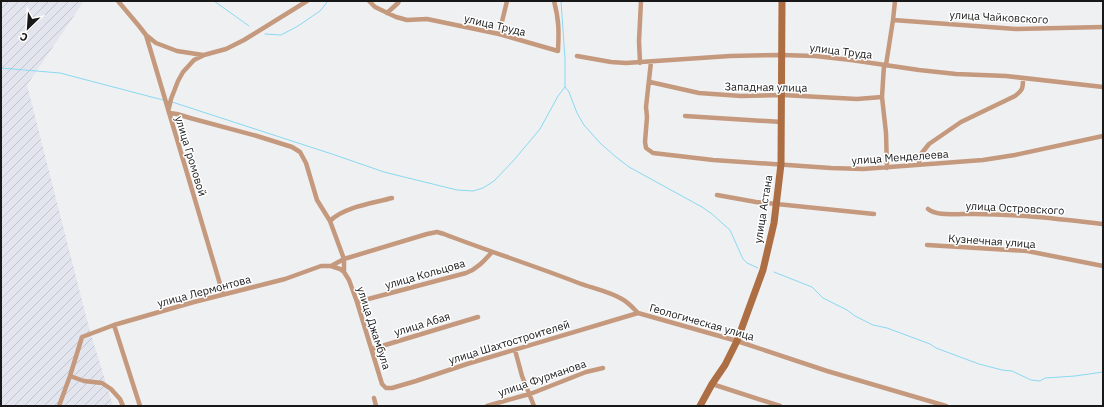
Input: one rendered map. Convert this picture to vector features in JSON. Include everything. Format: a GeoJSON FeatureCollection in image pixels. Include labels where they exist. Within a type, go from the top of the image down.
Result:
{"type":"FeatureCollection","features":[{"type":"Feature","properties":{"kind":"street"},"geometry":{"type":"LineString","coordinates":[[118,1],[146,35],[156,43],[177,51],[204,55]]}},
{"type":"Feature","properties":{"kind":"street","name":"улица Громовой"},"geometry":{"type":"LineString","coordinates":[[223,294],[169,112],[174,90],[183,72],[194,60],[204,55],[226,49],[244,40],[307,1]]}},
{"type":"Feature","properties":{"kind":"street","name":"улица Труда"},"geometry":{"type":"LineString","coordinates":[[369,1],[375,7],[396,17],[407,20],[426,19],[499,34],[558,51],[559,30],[554,1]]}},
{"type":"Feature","properties":{"kind":"street"},"geometry":{"type":"LineString","coordinates":[[387,13],[399,1]]}},
{"type":"Feature","properties":{"kind":"street"},"geometry":{"type":"LineString","coordinates":[[499,34],[507,1]]}},
{"type":"Feature","properties":{"kind":"street"},"geometry":{"type":"LineString","coordinates":[[640,63],[641,1]]}},
{"type":"Feature","properties":{"kind":"street","name":"улица Астана"},"geometry":{"type":"LineString","coordinates":[[700,406],[712,384],[723,369],[737,341],[763,270],[774,223],[781,164],[782,1]]}},
{"type":"Feature","properties":{"kind":"street"},"geometry":{"type":"LineString","coordinates":[[887,168],[886,133],[882,97],[885,65],[895,1]]}},
{"type":"Feature","properties":{"kind":"street","name":"улица Чайковского"},"geometry":{"type":"LineString","coordinates":[[893,20],[1016,29],[1103,27]]}},
{"type":"Feature","properties":{"kind":"street"},"geometry":{"type":"LineString","coordinates":[[146,35],[169,112],[292,147],[300,152],[306,163],[317,200],[330,221],[339,214],[352,209],[392,198]]}},
{"type":"Feature","properties":{"kind":"street","name":"улица Труда"},"geometry":{"type":"LineString","coordinates":[[577,56],[610,62],[626,63],[730,56],[815,56],[956,74],[994,75],[1103,87]]}},
{"type":"Feature","properties":{"kind":"street"},"geometry":{"type":"LineString","coordinates":[[650,82],[651,62]]}},
{"type":"Feature","properties":{"kind":"street"},"geometry":{"type":"LineString","coordinates":[[919,164],[921,154],[929,144],[961,122],[1015,96],[1021,91],[1023,87],[1022,78]]}},
{"type":"Feature","properties":{"kind":"street","name":"Западная улица"},"geometry":{"type":"LineString","coordinates":[[650,82],[699,93],[741,96],[782,95],[857,99],[882,97]]}},
{"type":"Feature","properties":{"kind":"street","name":"улица Менделеева"},"geometry":{"type":"LineString","coordinates":[[650,82],[646,107],[647,116],[645,142],[646,148],[653,153],[659,154],[713,160],[864,170],[919,164],[983,160],[1103,136]]}},
{"type":"Feature","properties":{"kind":"street"},"geometry":{"type":"LineString","coordinates":[[685,116],[782,122]]}},
{"type":"Feature","properties":{"kind":"street"},"geometry":{"type":"LineString","coordinates":[[717,195],[756,202],[874,214]]}},
{"type":"Feature","properties":{"kind":"street","name":"улица Островского"},"geometry":{"type":"LineString","coordinates":[[928,209],[932,212],[944,214],[1023,216],[1103,224]]}},
{"type":"Feature","properties":{"kind":"street","name":"улица Джамбула"},"geometry":{"type":"LineString","coordinates":[[330,221],[344,259],[344,272]]}},
{"type":"Feature","properties":{"kind":"street","name":"улица Лермонтова"},"geometry":{"type":"LineString","coordinates":[[331,266],[344,259],[437,232]]}},
{"type":"Feature","properties":{"kind":"street","name":"Геологическая улица"},"geometry":{"type":"LineString","coordinates":[[437,232],[615,295],[629,303],[638,313],[737,341],[827,371],[946,406]]}},
{"type":"Feature","properties":{"kind":"street","name":"Кузнечная улица"},"geometry":{"type":"LineString","coordinates":[[926,245],[1028,250],[1103,266]]}},
{"type":"Feature","properties":{"kind":"street","name":"улица Кольцова"},"geometry":{"type":"LineString","coordinates":[[357,302],[466,273],[479,266],[492,252]]}},
{"type":"Feature","properties":{"kind":"street","name":"улица Лермонтова"},"geometry":{"type":"LineString","coordinates":[[70,376],[82,338],[114,325],[223,294],[285,279],[321,266],[331,266],[340,269]]}},
{"type":"Feature","properties":{"kind":"street","name":"улица Джамбула"},"geometry":{"type":"LineString","coordinates":[[340,269],[349,280],[382,384],[386,388]]}},
{"type":"Feature","properties":{"kind":"street","name":"улица Шахтостроителей"},"geometry":{"type":"LineString","coordinates":[[386,388],[392,388],[410,383],[467,364],[638,313]]}},
{"type":"Feature","properties":{"kind":"street","name":"улица Абая"},"geometry":{"type":"LineString","coordinates":[[372,349],[478,317]]}},
{"type":"Feature","properties":{"kind":"street"},"geometry":{"type":"LineString","coordinates":[[114,325],[140,406]]}},
{"type":"Feature","properties":{"kind":"street"},"geometry":{"type":"LineString","coordinates":[[514,350],[522,376],[534,406]]}},
{"type":"Feature","properties":{"kind":"street","name":"улица Фурманова"},"geometry":{"type":"LineString","coordinates":[[487,406],[530,394],[586,372],[603,368]]}},
{"type":"Feature","properties":{"kind":"street"},"geometry":{"type":"LineString","coordinates":[[59,406],[70,376],[84,381],[102,384],[112,390],[120,399],[123,406]]}},
{"type":"Feature","properties":{"kind":"street"},"geometry":{"type":"LineString","coordinates":[[712,384],[780,406]]}},
{"type":"Feature","properties":{"kind":"street"},"geometry":{"type":"LineString","coordinates":[[374,398],[376,406]]}},
{"type":"Feature","properties":{"kind":"shaded area"},"geometry":{"type":"Polygon","coordinates":[[[1,1],[84,1],[27,85],[89,328],[113,406],[1,406],[1,1]]]}},
{"type":"Feature","properties":{"kind":"waterway"},"geometry":{"type":"LineString","coordinates":[[214,1],[249,26]]}},
{"type":"Feature","properties":{"kind":"waterway"},"geometry":{"type":"LineString","coordinates":[[265,34],[281,35],[298,26],[320,11],[328,1]]}},
{"type":"Feature","properties":{"kind":"waterway"},"geometry":{"type":"LineString","coordinates":[[172,102],[384,172],[457,190],[473,191],[483,188],[494,181],[514,160],[540,129],[558,96],[565,87],[565,59],[561,1]]}},
{"type":"Feature","properties":{"kind":"waterway"},"geometry":{"type":"LineString","coordinates":[[1,68],[60,73],[163,100]]}},
{"type":"Feature","properties":{"kind":"waterway"},"geometry":{"type":"LineString","coordinates":[[565,87],[569,92],[577,113],[584,125],[600,143],[629,167],[712,214],[730,230],[743,259],[747,263],[758,268]]}},
{"type":"Feature","properties":{"kind":"waterway"},"geometry":{"type":"LineString","coordinates":[[774,272],[812,287],[823,298],[873,325],[887,328],[979,364],[1012,371],[1031,380],[1040,381],[1045,378],[1103,372]]}}]}
